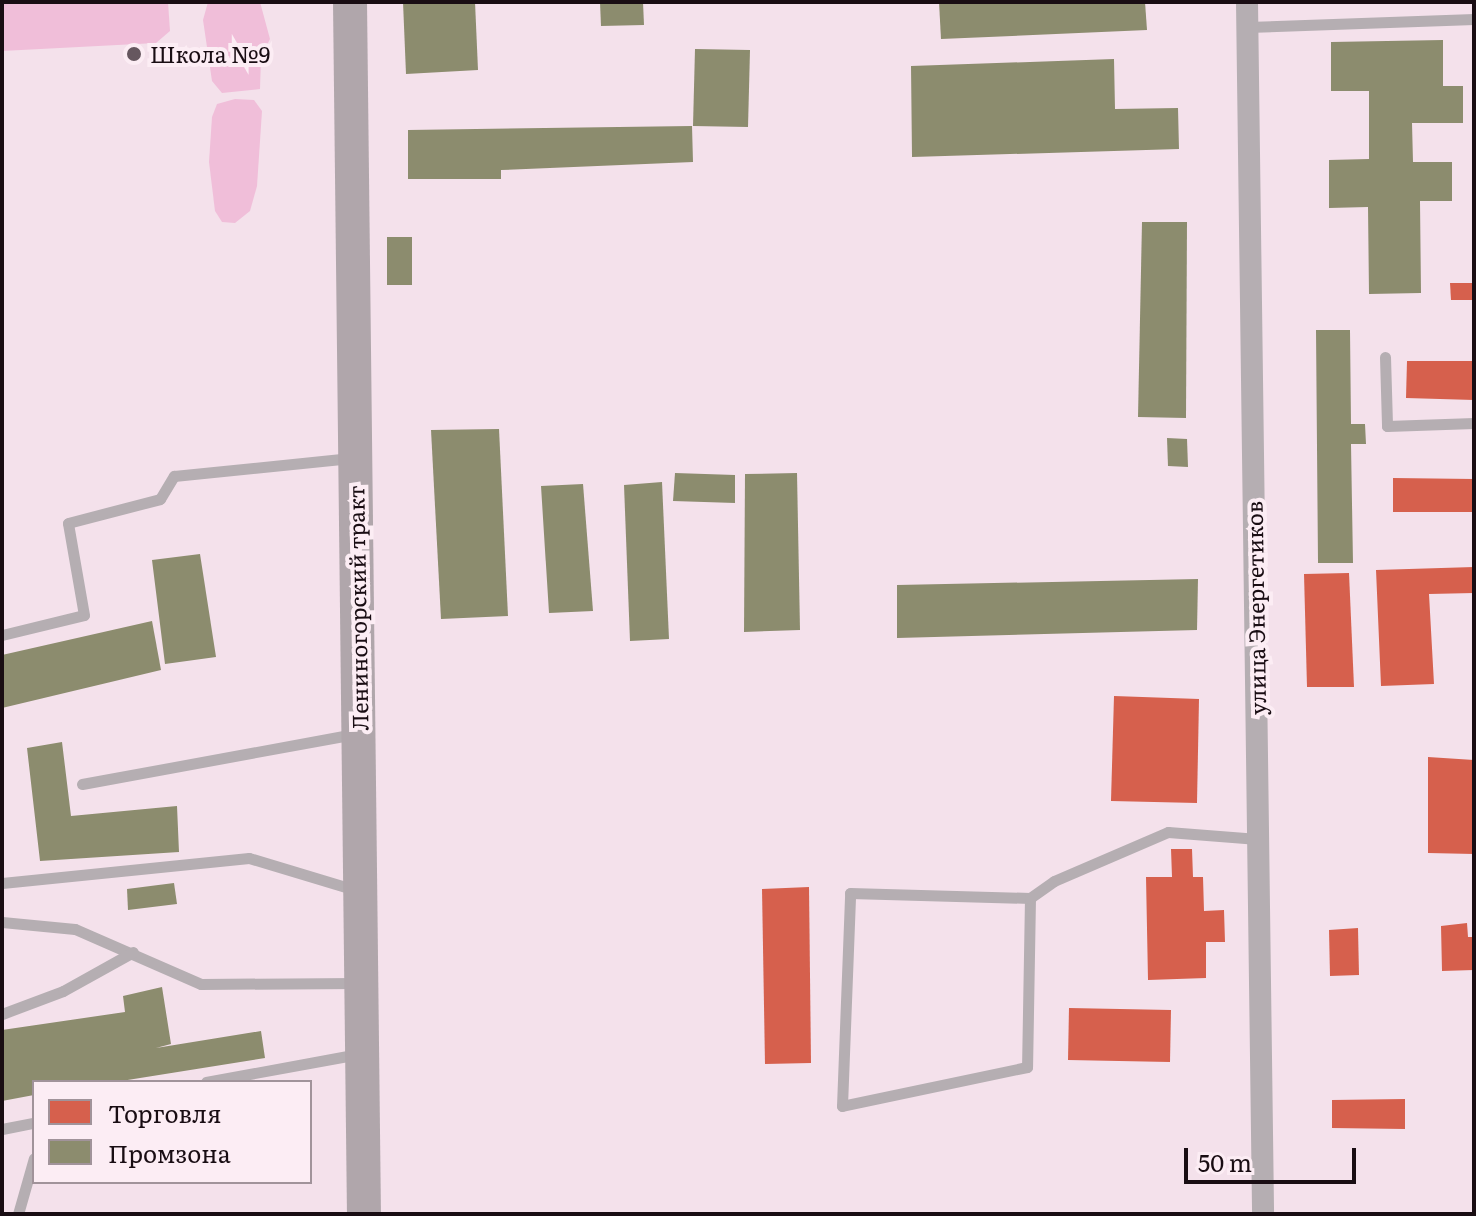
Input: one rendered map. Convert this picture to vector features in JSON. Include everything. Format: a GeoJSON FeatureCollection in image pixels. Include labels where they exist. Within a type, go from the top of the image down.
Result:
{"type":"FeatureCollection","features":[{"type":"Feature","properties":{"kind":"main road","name":"Лениногорский тракт"},"geometry":{"type":"LineString","coordinates":[[350,2],[364,1214]]}},
{"type":"Feature","properties":{"kind":"street","name":"улица Энергетиков"},"geometry":{"type":"LineString","coordinates":[[1247,2],[1263,1214]]}},
{"type":"Feature","properties":{"kind":"lane"},"geometry":{"type":"LineString","coordinates":[[1247,27],[1474,19]]}},
{"type":"Feature","properties":{"kind":"lane"},"geometry":{"type":"LineString","coordinates":[[1385,357],[1387,426],[1474,423]]}},
{"type":"Feature","properties":{"kind":"lane"},"geometry":{"type":"LineString","coordinates":[[2,635],[84,615],[68,523],[160,499],[174,476],[355,458]]}},
{"type":"Feature","properties":{"kind":"lane"},"geometry":{"type":"LineString","coordinates":[[82,784],[358,734]]}},
{"type":"Feature","properties":{"kind":"lane"},"geometry":{"type":"LineString","coordinates":[[1030,898],[1027,1067],[842,1106],[850,893],[1030,898],[1054,881],[1168,832],[1258,839]]}},
{"type":"Feature","properties":{"kind":"lane"},"geometry":{"type":"LineString","coordinates":[[2,883],[249,858],[360,891]]}},
{"type":"Feature","properties":{"kind":"lane"},"geometry":{"type":"LineString","coordinates":[[2,922],[75,929],[201,984],[361,983]]}},
{"type":"Feature","properties":{"kind":"lane"},"geometry":{"type":"LineString","coordinates":[[2,1014],[63,991],[133,952]]}},
{"type":"Feature","properties":{"kind":"lane"},"geometry":{"type":"LineString","coordinates":[[217,1080],[362,1053]]}},
{"type":"Feature","properties":{"kind":"lane"},"geometry":{"type":"LineString","coordinates":[[2,1129],[32,1123]]}},
{"type":"Feature","properties":{"kind":"lane"},"geometry":{"type":"LineString","coordinates":[[18,1214],[32,1165]]}},
{"type":"Feature","properties":{"kind":"shaded area"},"geometry":{"type":"Polygon","coordinates":[[[2,2],[168,2],[170,31],[156,43],[2,51],[2,2]]]}},
{"type":"Feature","properties":{"kind":"shaded area"},"geometry":{"type":"Polygon","coordinates":[[[208,2],[260,2],[270,39],[261,57],[260,89],[222,93],[212,81],[203,20],[208,2]]]}},
{"type":"Feature","properties":{"kind":"shaded area"},"geometry":{"type":"Polygon","coordinates":[[[235,99],[254,100],[262,111],[257,186],[250,211],[235,223],[222,222],[215,211],[209,162],[212,117],[217,104],[235,99]]]}},
{"type":"Feature","properties":{"kind":"building: Торговля"},"geometry":{"type":"Polygon","coordinates":[[[1450,283],[1474,283],[1474,300],[1451,300],[1450,283]]]}},
{"type":"Feature","properties":{"kind":"building: Торговля"},"geometry":{"type":"Polygon","coordinates":[[[1407,361],[1474,361],[1474,400],[1406,398],[1407,361]]]}},
{"type":"Feature","properties":{"kind":"building: Торговля"},"geometry":{"type":"Polygon","coordinates":[[[1393,478],[1474,479],[1474,512],[1393,512],[1393,478]]]}},
{"type":"Feature","properties":{"kind":"building: Торговля"},"geometry":{"type":"Polygon","coordinates":[[[1474,567],[1474,593],[1429,594],[1434,684],[1381,686],[1376,570],[1474,567]]]}},
{"type":"Feature","properties":{"kind":"building: Торговля"},"geometry":{"type":"Polygon","coordinates":[[[1349,573],[1354,687],[1307,687],[1304,574],[1349,573]]]}},
{"type":"Feature","properties":{"kind":"building: Торговля"},"geometry":{"type":"Polygon","coordinates":[[[1114,696],[1199,699],[1197,803],[1111,801],[1114,696]]]}},
{"type":"Feature","properties":{"kind":"building: Торговля"},"geometry":{"type":"Polygon","coordinates":[[[1428,757],[1474,760],[1474,854],[1428,853],[1428,757]]]}},
{"type":"Feature","properties":{"kind":"building: Торговля"},"geometry":{"type":"Polygon","coordinates":[[[1171,849],[1192,849],[1193,877],[1203,877],[1204,911],[1224,910],[1225,942],[1206,942],[1206,978],[1148,980],[1146,877],[1172,877],[1171,849]]]}},
{"type":"Feature","properties":{"kind":"building: Торговля"},"geometry":{"type":"Polygon","coordinates":[[[809,887],[811,1063],[765,1064],[762,889],[809,887]]]}},
{"type":"Feature","properties":{"kind":"building: Торговля"},"geometry":{"type":"Polygon","coordinates":[[[1467,923],[1468,937],[1474,937],[1474,970],[1442,971],[1441,926],[1467,923]]]}},
{"type":"Feature","properties":{"kind":"building: Торговля"},"geometry":{"type":"Polygon","coordinates":[[[1358,928],[1359,975],[1330,976],[1329,930],[1358,928]]]}},
{"type":"Feature","properties":{"kind":"building: Торговля"},"geometry":{"type":"Polygon","coordinates":[[[1069,1008],[1171,1010],[1170,1062],[1068,1060],[1069,1008]]]}},
{"type":"Feature","properties":{"kind":"building: Торговля"},"geometry":{"type":"Polygon","coordinates":[[[1405,1099],[1405,1129],[1332,1128],[1332,1100],[1405,1099]]]}},
{"type":"Feature","properties":{"kind":"building: Промзона"},"geometry":{"type":"Polygon","coordinates":[[[403,2],[475,2],[478,70],[406,74],[403,2]]]}},
{"type":"Feature","properties":{"kind":"building: Промзона"},"geometry":{"type":"Polygon","coordinates":[[[600,2],[643,2],[644,25],[601,26],[600,2]]]}},
{"type":"Feature","properties":{"kind":"building: Промзона"},"geometry":{"type":"Polygon","coordinates":[[[939,2],[1145,2],[1147,30],[941,39],[939,2]]]}},
{"type":"Feature","properties":{"kind":"building: Промзона"},"geometry":{"type":"Polygon","coordinates":[[[1443,40],[1443,86],[1463,86],[1463,123],[1412,123],[1413,162],[1452,162],[1452,201],[1420,201],[1421,293],[1369,294],[1368,207],[1329,208],[1329,160],[1369,159],[1369,91],[1331,91],[1331,42],[1443,40]]]}},
{"type":"Feature","properties":{"kind":"building: Промзона"},"geometry":{"type":"Polygon","coordinates":[[[695,49],[750,50],[748,127],[693,126],[695,49]]]}},
{"type":"Feature","properties":{"kind":"building: Промзона"},"geometry":{"type":"Polygon","coordinates":[[[1114,59],[1115,109],[1178,108],[1179,149],[912,157],[911,66],[1114,59]]]}},
{"type":"Feature","properties":{"kind":"building: Промзона"},"geometry":{"type":"Polygon","coordinates":[[[692,126],[693,162],[501,170],[501,179],[408,179],[408,130],[692,126]]]}},
{"type":"Feature","properties":{"kind":"building: Промзона"},"geometry":{"type":"Polygon","coordinates":[[[1142,222],[1187,222],[1186,418],[1138,417],[1142,222]]]}},
{"type":"Feature","properties":{"kind":"building: Промзона"},"geometry":{"type":"Polygon","coordinates":[[[387,237],[412,237],[412,285],[387,285],[387,237]]]}},
{"type":"Feature","properties":{"kind":"building: Промзона"},"geometry":{"type":"Polygon","coordinates":[[[1316,330],[1350,330],[1351,424],[1365,424],[1366,444],[1351,444],[1353,563],[1318,563],[1316,330]]]}},
{"type":"Feature","properties":{"kind":"building: Промзона"},"geometry":{"type":"Polygon","coordinates":[[[499,429],[508,616],[441,619],[431,430],[499,429]]]}},
{"type":"Feature","properties":{"kind":"building: Промзона"},"geometry":{"type":"Polygon","coordinates":[[[1167,438],[1187,439],[1188,467],[1168,466],[1167,438]]]}},
{"type":"Feature","properties":{"kind":"building: Промзона"},"geometry":{"type":"Polygon","coordinates":[[[675,473],[735,475],[735,503],[673,501],[675,473]]]}},
{"type":"Feature","properties":{"kind":"building: Промзона"},"geometry":{"type":"Polygon","coordinates":[[[797,473],[800,630],[744,632],[745,474],[797,473]]]}},
{"type":"Feature","properties":{"kind":"building: Промзона"},"geometry":{"type":"Polygon","coordinates":[[[662,482],[669,639],[630,641],[624,485],[662,482]]]}},
{"type":"Feature","properties":{"kind":"building: Промзона"},"geometry":{"type":"Polygon","coordinates":[[[583,484],[593,611],[549,613],[541,486],[583,484]]]}},
{"type":"Feature","properties":{"kind":"building: Промзона"},"geometry":{"type":"Polygon","coordinates":[[[200,554],[216,657],[165,664],[152,560],[200,554]]]}},
{"type":"Feature","properties":{"kind":"building: Промзона"},"geometry":{"type":"Polygon","coordinates":[[[1198,579],[1197,630],[897,638],[897,585],[1198,579]]]}},
{"type":"Feature","properties":{"kind":"building: Промзона"},"geometry":{"type":"Polygon","coordinates":[[[152,621],[161,670],[2,708],[2,655],[152,621]]]}},
{"type":"Feature","properties":{"kind":"building: Промзона"},"geometry":{"type":"Polygon","coordinates":[[[62,742],[71,816],[177,806],[179,852],[40,861],[27,748],[62,742]]]}},
{"type":"Feature","properties":{"kind":"building: Промзона"},"geometry":{"type":"Polygon","coordinates":[[[174,883],[177,904],[128,910],[127,889],[174,883]]]}},
{"type":"Feature","properties":{"kind":"building: Промзона"},"geometry":{"type":"Polygon","coordinates":[[[162,987],[171,1044],[156,1048],[261,1031],[265,1058],[128,1080],[32,1080],[32,1095],[2,1101],[2,1030],[125,1012],[123,996],[162,987]]]}},
{"type":"Feature","properties":{"kind":"place","name":"Школа №9"},"geometry":{"type":"Point","coordinates":[134,54]}}]}
